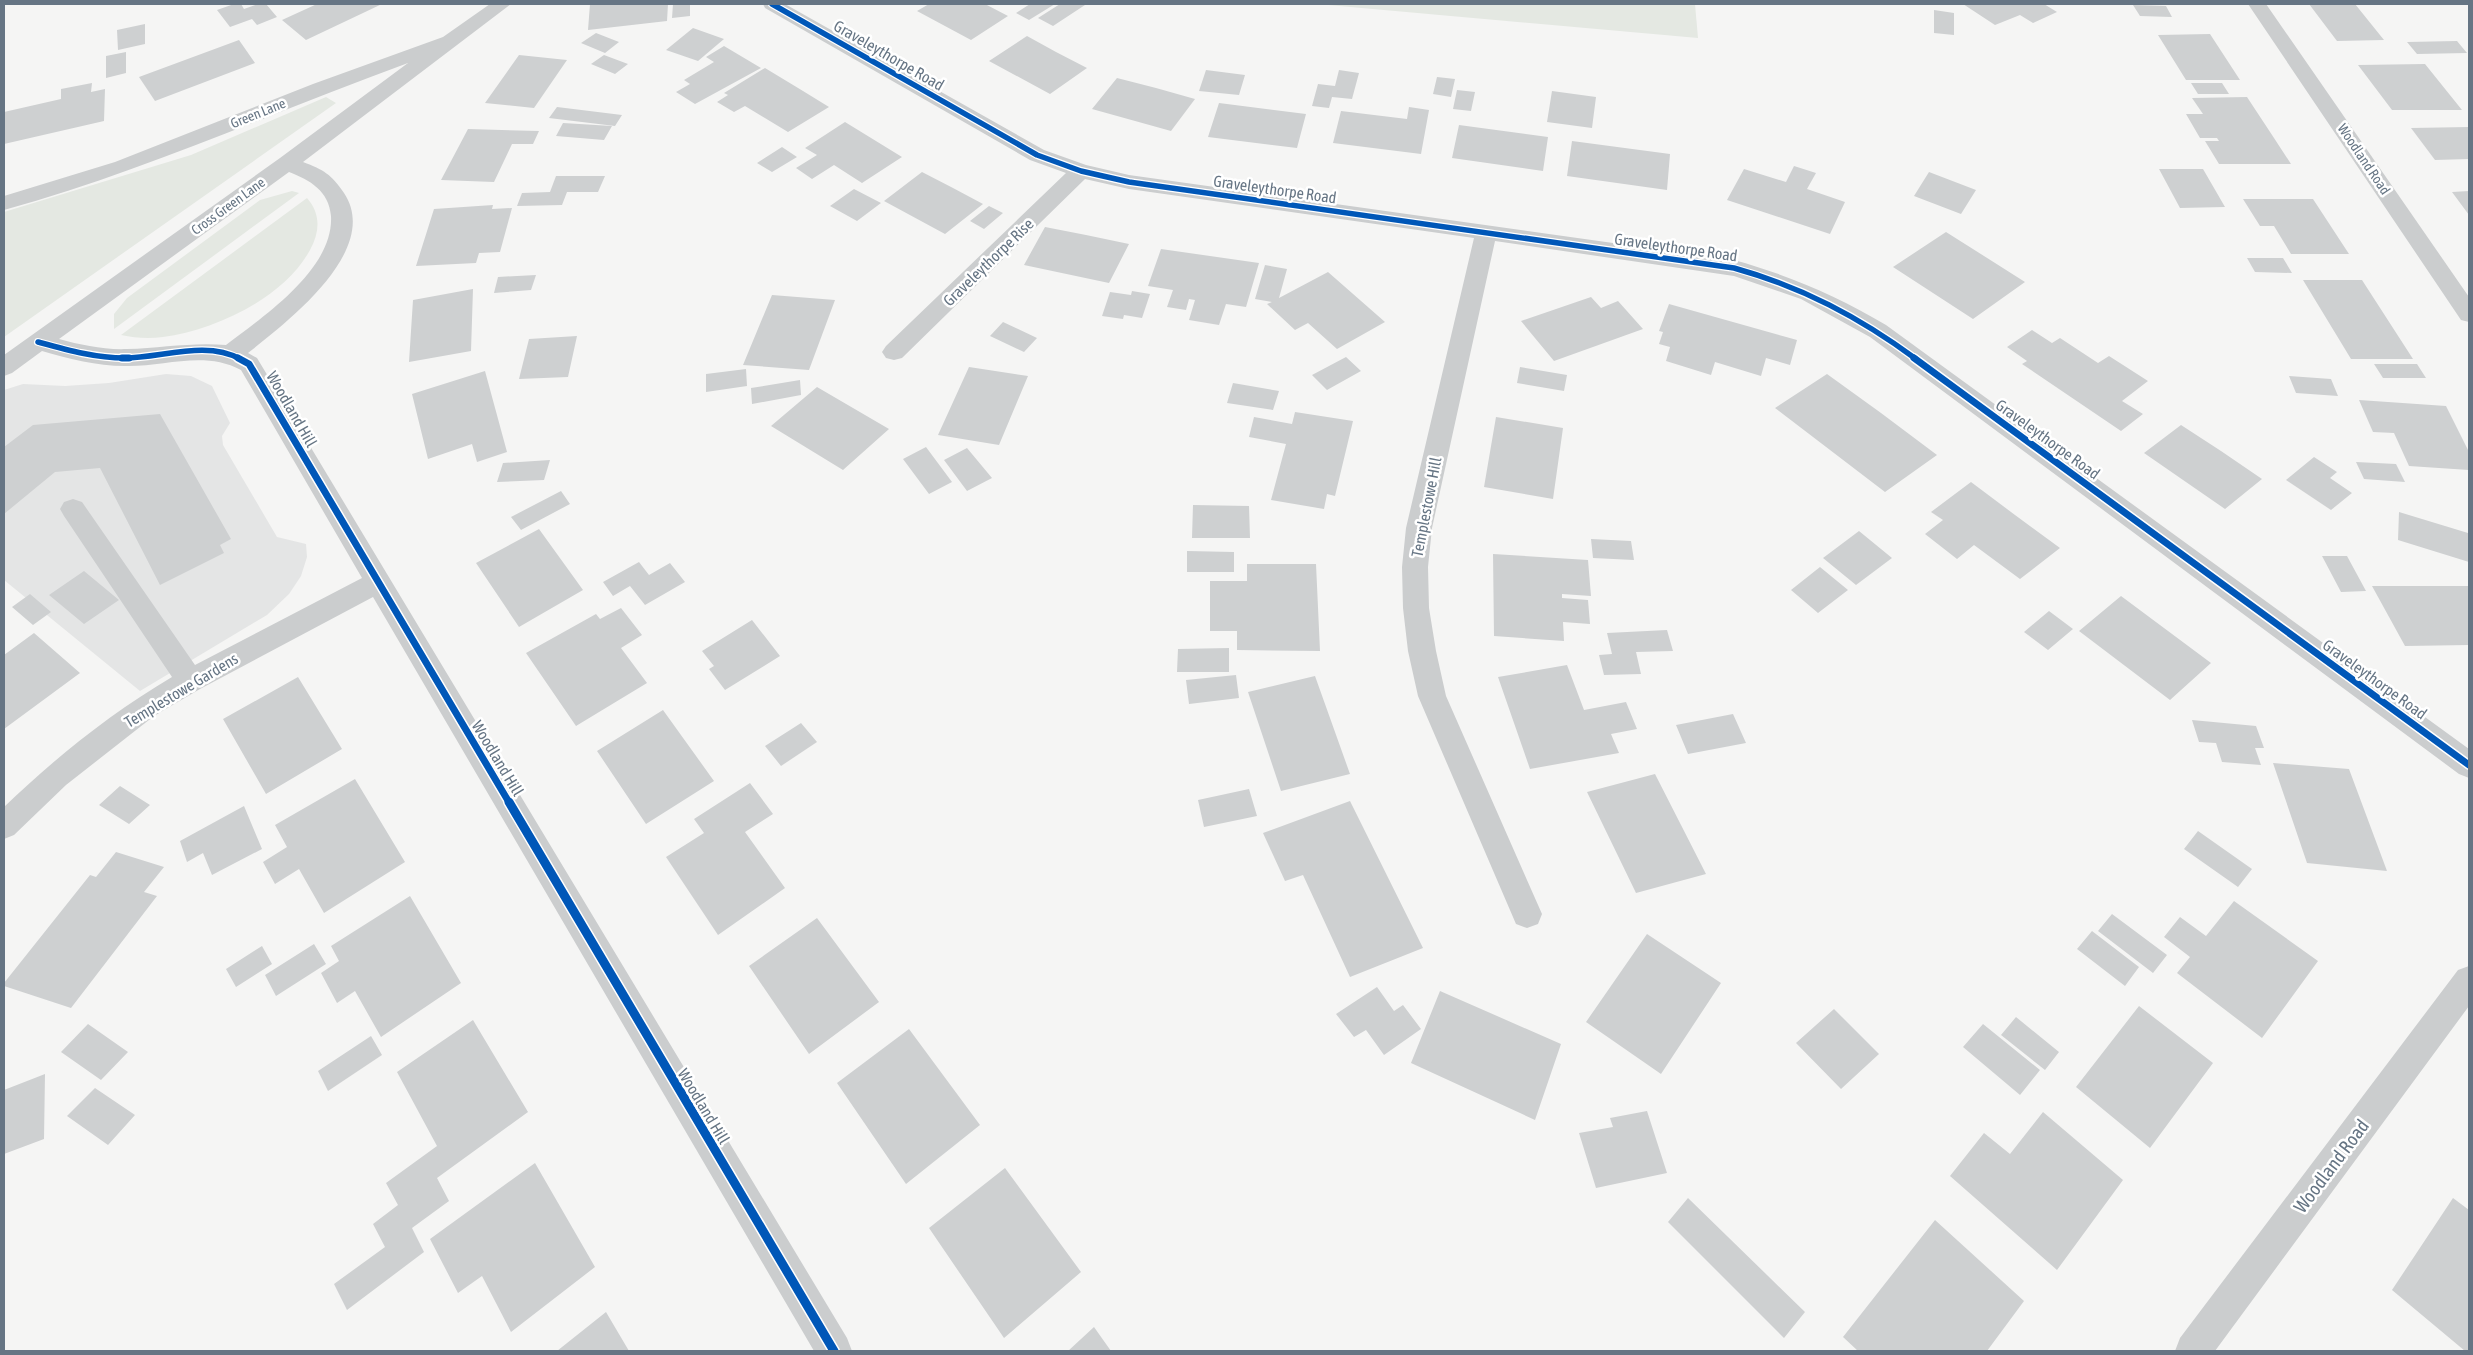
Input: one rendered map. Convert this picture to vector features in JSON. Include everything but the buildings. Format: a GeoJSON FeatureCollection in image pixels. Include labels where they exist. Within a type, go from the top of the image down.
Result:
{"type":"FeatureCollection","features":[{"type":"Feature","properties":{"kind":"street","name":"Green Lane"},"geometry":{"type":"LineString","coordinates":[[4,203],[122,167],[320,88],[450,41],[502,4]]}},
{"type":"Feature","properties":{"kind":"street","name":"Graveleythorpe Road"},"geometry":{"type":"LineString","coordinates":[[772,4],[1028,151],[1081,172],[1129,182],[1734,268],[1772,278],[1810,292],[1845,310],[1878,331],[2469,765]]}},
{"type":"Feature","properties":{"kind":"street","name":"Woodland Road"},"geometry":{"type":"LineString","coordinates":[[2257,4],[2469,314]]}},
{"type":"Feature","properties":{"kind":"street","name":"Cross Green Lane"},"geometry":{"type":"LineString","coordinates":[[4,367],[287,163],[450,41]]}},
{"type":"Feature","properties":{"kind":"street"},"geometry":{"type":"LineString","coordinates":[[230,354],[290,306],[314,284],[331,260],[340,237],[342,216],[337,197],[324,180],[287,163]]}},
{"type":"Feature","properties":{"kind":"street","name":"Graveleythorpe Rise"},"geometry":{"type":"LineString","coordinates":[[894,352],[1081,172]]}},
{"type":"Feature","properties":{"kind":"street","name":"Templestowe Hill"},"geometry":{"type":"LineString","coordinates":[[1486,233],[1419,528],[1415,567],[1416,608],[1422,651],[1432,696],[1527,914]]}},
{"type":"Feature","properties":{"kind":"street","name":"Woodland Hill"},"geometry":{"type":"LineString","coordinates":[[38,342],[86,355],[126,358],[200,351],[230,354],[249,364],[834,1351]]}},
{"type":"Feature","properties":{"kind":"street"},"geometry":{"type":"LineString","coordinates":[[73,509],[190,681]]}},
{"type":"Feature","properties":{"kind":"street","name":"Templestowe Gardens"},"geometry":{"type":"LineString","coordinates":[[4,826],[56,776],[144,708],[190,681],[378,582]]}},
{"type":"Feature","properties":{"kind":"street","name":"Woodland Road"},"geometry":{"type":"LineString","coordinates":[[2194,1351],[2469,980]]}},
{"type":"Feature","properties":{"kind":"shaded area"},"geometry":{"type":"Polygon","coordinates":[[[1317,4],[1695,4],[1698,38],[1317,4]]]}},
{"type":"Feature","properties":{"kind":"shaded area"},"geometry":{"type":"Polygon","coordinates":[[[326,97],[336,103],[4,337],[4,212],[191,155],[326,97]]]}},
{"type":"Feature","properties":{"kind":"shaded area"},"geometry":{"type":"Polygon","coordinates":[[[292,191],[299,193],[114,329],[114,314],[127,298],[260,200],[292,191]]]}},
{"type":"Feature","properties":{"kind":"shaded area"},"geometry":{"type":"Polygon","coordinates":[[[307,198],[312,204],[317,217],[316,237],[310,250],[298,267],[266,297],[226,319],[183,333],[152,338],[121,335],[307,198]]]}},
{"type":"Feature","properties":{"kind":"shaded area"},"geometry":{"type":"Polygon","coordinates":[[[166,374],[191,376],[212,386],[230,423],[222,436],[223,445],[277,537],[306,544],[307,557],[301,576],[289,594],[267,615],[140,691],[4,580],[4,390],[23,384],[65,386],[109,383],[166,374]]]}},
{"type":"Feature","properties":{"kind":"cycle path"},"geometry":{"type":"LineString","coordinates":[[772,4],[1037,155],[1081,171],[1129,182],[1734,268],[1754,273],[1809,294],[1843,310],[1878,331],[2469,765]]}},
{"type":"Feature","properties":{"kind":"cycle path"},"geometry":{"type":"LineString","coordinates":[[38,342],[86,355],[126,358],[200,351],[231,354],[249,364],[834,1351]]}}]}
